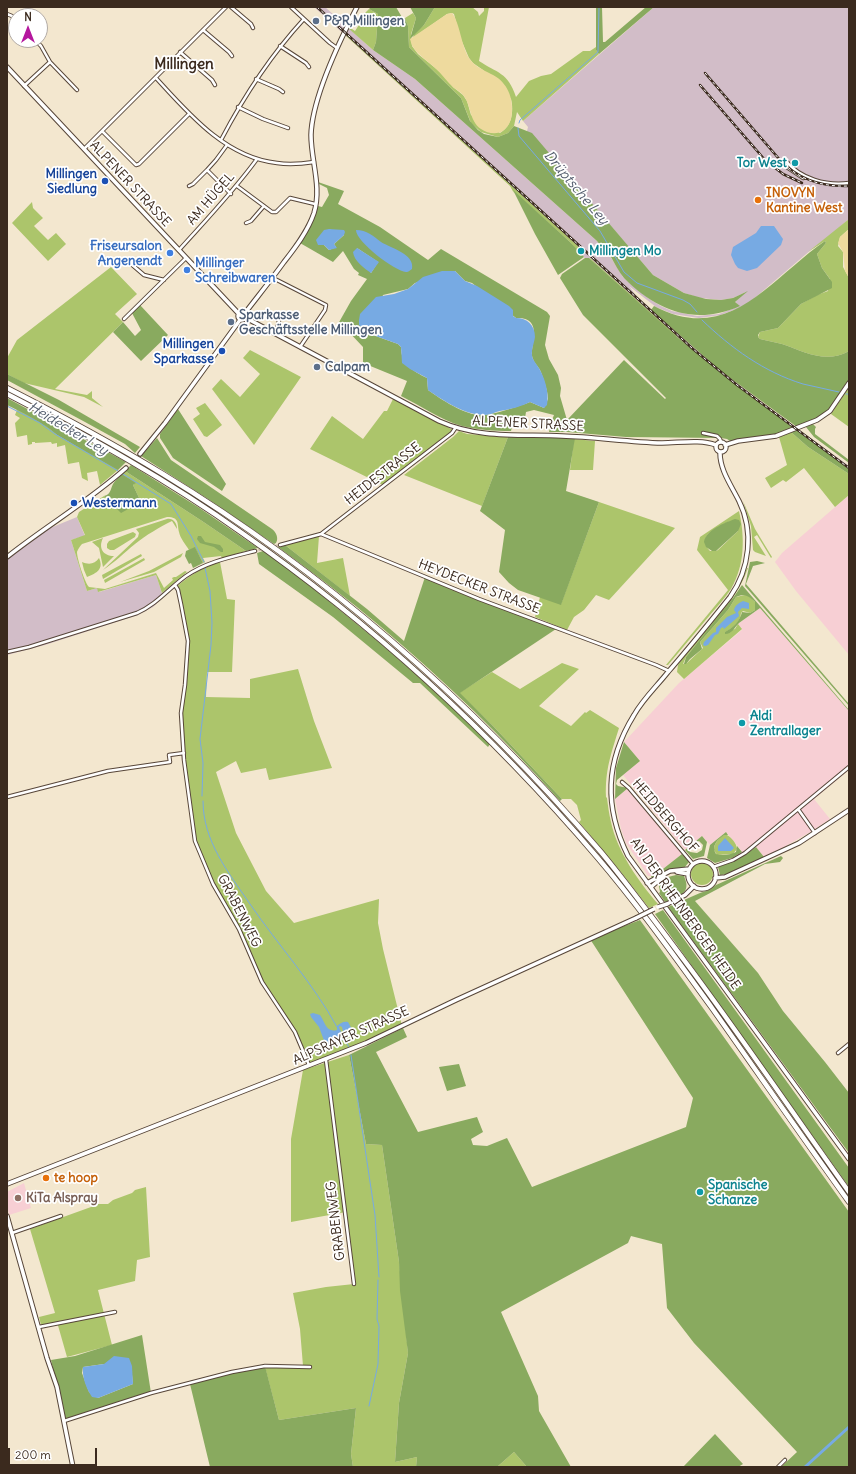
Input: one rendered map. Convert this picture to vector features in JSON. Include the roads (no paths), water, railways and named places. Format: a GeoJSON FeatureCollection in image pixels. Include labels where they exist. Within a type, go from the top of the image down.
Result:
{"type":"FeatureCollection","features":[{"type":"Feature","properties":{"kind":"highway"},"geometry":{"type":"LineString","coordinates":[[7,388],[77,424],[156,470],[246,528],[372,623],[453,696],[542,786],[602,854],[654,919],[849,1192]]}},
{"type":"Feature","properties":{"kind":"highway"},"geometry":{"type":"LineString","coordinates":[[7,394],[72,428],[142,468],[246,535],[370,629],[433,685],[489,739],[556,810],[599,859],[639,909],[717,1016],[849,1202]]}},
{"type":"Feature","properties":{"kind":"street"},"geometry":{"type":"LineString","coordinates":[[83,149],[226,7]]}},
{"type":"Feature","properties":{"kind":"street"},"geometry":{"type":"LineString","coordinates":[[231,7],[251,24],[253,28]]}},
{"type":"Feature","properties":{"kind":"street"},"geometry":{"type":"LineString","coordinates":[[291,7],[337,48]]}},
{"type":"Feature","properties":{"kind":"street"},"geometry":{"type":"LineString","coordinates":[[240,320],[238,318],[239,314],[241,312],[245,313],[295,248],[308,227],[314,213],[316,181],[311,136],[312,123],[337,48],[357,7]]}},
{"type":"Feature","properties":{"kind":"street"},"geometry":{"type":"LineString","coordinates":[[221,140],[238,107],[256,79],[280,46],[304,19]]}},
{"type":"Feature","properties":{"kind":"street"},"geometry":{"type":"LineString","coordinates":[[203,30],[232,56]]}},
{"type":"Feature","properties":{"kind":"street"},"geometry":{"type":"LineString","coordinates":[[280,46],[306,63],[309,67]]}},
{"type":"Feature","properties":{"kind":"street"},"geometry":{"type":"LineString","coordinates":[[42,48],[50,62],[77,90]]}},
{"type":"Feature","properties":{"kind":"street"},"geometry":{"type":"LineString","coordinates":[[180,52],[212,80],[215,85]]}},
{"type":"Feature","properties":{"kind":"street"},"geometry":{"type":"LineString","coordinates":[[24,86],[50,62]]}},
{"type":"Feature","properties":{"kind":"street","name":"ALPENER STRASSE"},"geometry":{"type":"LineString","coordinates":[[7,67],[239,314]]}},
{"type":"Feature","properties":{"kind":"street"},"geometry":{"type":"LineString","coordinates":[[156,78],[189,114],[227,145],[243,154],[257,159],[283,164],[314,162]]}},
{"type":"Feature","properties":{"kind":"street"},"geometry":{"type":"LineString","coordinates":[[256,79],[279,89],[282,92]]}},
{"type":"Feature","properties":{"kind":"street"},"geometry":{"type":"LineString","coordinates":[[238,107],[263,119],[288,128]]}},
{"type":"Feature","properties":{"kind":"street"},"geometry":{"type":"LineString","coordinates":[[102,131],[136,165],[139,164],[189,114]]}},
{"type":"Feature","properties":{"kind":"street"},"geometry":{"type":"LineString","coordinates":[[189,186],[207,170],[227,145]]}},
{"type":"Feature","properties":{"kind":"street","name":"AM HÜGEL"},"geometry":{"type":"LineString","coordinates":[[179,250],[231,194],[257,159]]}},
{"type":"Feature","properties":{"kind":"street"},"geometry":{"type":"LineString","coordinates":[[786,161],[790,166],[807,177]]}},
{"type":"Feature","properties":{"kind":"street"},"geometry":{"type":"LineString","coordinates":[[782,164],[803,178],[807,177],[829,183],[849,183]]}},
{"type":"Feature","properties":{"kind":"street"},"geometry":{"type":"LineString","coordinates":[[207,170],[231,194]]}},
{"type":"Feature","properties":{"kind":"street"},"geometry":{"type":"LineString","coordinates":[[237,186],[274,213],[288,199],[292,198],[315,204]]}},
{"type":"Feature","properties":{"kind":"street"},"geometry":{"type":"LineString","coordinates":[[246,223],[251,221],[264,206]]}},
{"type":"Feature","properties":{"kind":"street"},"geometry":{"type":"LineString","coordinates":[[124,320],[186,258]]}},
{"type":"Feature","properties":{"kind":"street"},"geometry":{"type":"LineString","coordinates":[[130,263],[144,275],[164,280]]}},
{"type":"Feature","properties":{"kind":"street"},"geometry":{"type":"LineString","coordinates":[[273,278],[326,305],[325,310],[300,347]]}},
{"type":"Feature","properties":{"kind":"street"},"geometry":{"type":"LineString","coordinates":[[140,454],[165,423],[240,320],[244,320],[246,318],[245,313]]}},
{"type":"Feature","properties":{"kind":"street"},"geometry":{"type":"LineString","coordinates":[[274,334],[279,322],[276,314]]}},
{"type":"Feature","properties":{"kind":"street","name":"ALPENER STRASSE"},"geometry":{"type":"LineString","coordinates":[[246,318],[439,420],[469,431],[484,434],[562,436],[661,443],[707,443],[716,445]]}},
{"type":"Feature","properties":{"kind":"street"},"geometry":{"type":"LineString","coordinates":[[725,445],[738,441],[776,436],[817,420],[830,411],[849,383]]}},
{"type":"Feature","properties":{"kind":"street","name":"HEIDESTRASSE"},"geometry":{"type":"LineString","coordinates":[[321,534],[452,433],[456,427]]}},
{"type":"Feature","properties":{"kind":"street"},"geometry":{"type":"LineString","coordinates":[[703,433],[717,436],[725,445]]}},
{"type":"Feature","properties":{"kind":"street"},"geometry":{"type":"LineString","coordinates":[[721,442],[716,445],[716,450],[720,453],[725,451],[725,445]]}},
{"type":"Feature","properties":{"kind":"street","name":"AN DER RHEINBERGER HEIDE"},"geometry":{"type":"LineString","coordinates":[[720,453],[722,467],[745,517],[748,542],[746,560],[740,580],[732,594],[643,701],[626,728],[617,746],[611,778],[612,806],[617,830],[628,856],[849,1160]]}},
{"type":"Feature","properties":{"kind":"street"},"geometry":{"type":"LineString","coordinates":[[7,557],[38,533],[105,486],[126,468]]}},
{"type":"Feature","properties":{"kind":"street"},"geometry":{"type":"LineString","coordinates":[[280,545],[321,534]]}},
{"type":"Feature","properties":{"kind":"street","name":"HEYDECKER STRASSE"},"geometry":{"type":"LineString","coordinates":[[321,534],[479,599],[669,671]]}},
{"type":"Feature","properties":{"kind":"street"},"geometry":{"type":"LineString","coordinates":[[7,652],[34,646],[137,613],[152,605],[186,576],[203,567],[255,551]]}},
{"type":"Feature","properties":{"kind":"street","name":"GRABENWEG"},"geometry":{"type":"LineString","coordinates":[[175,585],[178,590],[188,641],[185,685],[181,712],[184,753],[195,841],[213,884],[239,929],[262,982],[295,1032],[309,1066]]}},
{"type":"Feature","properties":{"kind":"street"},"geometry":{"type":"LineString","coordinates":[[7,797],[108,771],[170,762],[169,755],[184,753]]}},
{"type":"Feature","properties":{"kind":"street"},"geometry":{"type":"LineString","coordinates":[[713,867],[732,860],[745,853],[849,767]]}},
{"type":"Feature","properties":{"kind":"street","name":"HEIDBERGHOF"},"geometry":{"type":"LineString","coordinates":[[622,782],[629,788],[693,864]]}},
{"type":"Feature","properties":{"kind":"street"},"geometry":{"type":"LineString","coordinates":[[798,809],[816,833]]}},
{"type":"Feature","properties":{"kind":"street","name":"ALPSRAYER STRASSE"},"geometry":{"type":"LineString","coordinates":[[7,1184],[326,1060],[385,1035],[456,1000],[667,904],[685,895],[694,886],[701,888],[708,887],[715,878],[723,878],[728,876],[799,843],[849,810]]}},
{"type":"Feature","properties":{"kind":"street"},"geometry":{"type":"LineString","coordinates":[[694,886],[689,880],[689,869],[693,864],[699,861],[709,863],[713,867],[715,878]]}},
{"type":"Feature","properties":{"kind":"street"},"geometry":{"type":"LineString","coordinates":[[647,883],[670,871],[689,869]]}},
{"type":"Feature","properties":{"kind":"street"},"geometry":{"type":"LineString","coordinates":[[651,887],[668,874],[681,872],[688,874]]}},
{"type":"Feature","properties":{"kind":"street"},"geometry":{"type":"LineString","coordinates":[[838,1053],[849,1044]]}},
{"type":"Feature","properties":{"kind":"street","name":"GRABENWEG"},"geometry":{"type":"LineString","coordinates":[[326,1060],[354,1284]]}},
{"type":"Feature","properties":{"kind":"street"},"geometry":{"type":"LineString","coordinates":[[7,1216],[50,1368],[57,1387],[73,1467]]}},
{"type":"Feature","properties":{"kind":"street"},"geometry":{"type":"LineString","coordinates":[[12,1234],[61,1216]]}},
{"type":"Feature","properties":{"kind":"street"},"geometry":{"type":"LineString","coordinates":[[39,1327],[115,1312]]}},
{"type":"Feature","properties":{"kind":"street"},"geometry":{"type":"LineString","coordinates":[[64,1421],[151,1393],[232,1372],[265,1366],[310,1367]]}},
{"type":"Feature","properties":{"kind":"street"},"geometry":{"type":"LineString","coordinates":[[778,1467],[785,1460]]}},
{"type":"Feature","properties":{"kind":"water"},"geometry":{"type":"Polygon","coordinates":[[[761,226],[774,226],[783,239],[781,245],[757,268],[747,271],[738,268],[731,255],[733,247],[756,233],[761,226]]]}},
{"type":"Feature","properties":{"kind":"water"},"geometry":{"type":"Polygon","coordinates":[[[324,230],[344,230],[345,232],[344,235],[334,244],[337,248],[329,250],[324,245],[318,245],[316,240],[324,230]]]}},
{"type":"Feature","properties":{"kind":"water"},"geometry":{"type":"Polygon","coordinates":[[[356,230],[367,232],[381,242],[406,255],[410,259],[412,269],[406,272],[385,261],[362,241],[356,230]]]}},
{"type":"Feature","properties":{"kind":"water"},"geometry":{"type":"Polygon","coordinates":[[[357,248],[379,262],[371,273],[355,258],[353,252],[357,248]]]}},
{"type":"Feature","properties":{"kind":"water"},"geometry":{"type":"Polygon","coordinates":[[[442,271],[455,271],[465,281],[477,286],[509,306],[513,310],[513,316],[524,319],[530,323],[535,333],[532,356],[546,384],[548,401],[544,408],[530,402],[515,408],[498,411],[487,415],[478,415],[447,403],[428,390],[427,378],[402,363],[401,347],[398,344],[370,334],[359,325],[360,314],[376,297],[394,294],[408,289],[423,277],[442,271]]]}},
{"type":"Feature","properties":{"kind":"water"},"geometry":{"type":"Polygon","coordinates":[[[743,601],[749,603],[749,609],[742,608],[738,612],[738,617],[724,629],[723,627],[721,628],[718,634],[715,635],[708,645],[703,645],[713,633],[716,632],[716,628],[727,617],[736,613],[734,610],[735,607],[743,601]]]}},
{"type":"Feature","properties":{"kind":"water"},"geometry":{"type":"Polygon","coordinates":[[[725,838],[734,848],[731,851],[718,851],[718,846],[725,838]]]}},
{"type":"Feature","properties":{"kind":"water"},"geometry":{"type":"Polygon","coordinates":[[[313,1013],[320,1015],[326,1026],[333,1031],[337,1030],[337,1026],[343,1022],[348,1022],[353,1031],[352,1034],[344,1035],[342,1027],[340,1026],[339,1027],[344,1040],[338,1041],[338,1047],[335,1043],[331,1047],[326,1046],[319,1027],[311,1017],[310,1014],[313,1013]]]}},
{"type":"Feature","properties":{"kind":"water"},"geometry":{"type":"Polygon","coordinates":[[[114,1356],[129,1358],[132,1366],[133,1384],[98,1398],[92,1397],[85,1382],[83,1367],[104,1364],[114,1356]]]}},
{"type":"Feature","properties":{"kind":"waterway","name":"Drüptsche Ley"},"geometry":{"type":"LineString","coordinates":[[519,123],[520,120],[598,52],[599,7]]}},
{"type":"Feature","properties":{"kind":"waterway","name":"Drüptsche Ley"},"geometry":{"type":"LineString","coordinates":[[518,128],[519,136],[600,231],[624,272],[637,283],[683,300],[690,304],[697,312]]}},
{"type":"Feature","properties":{"kind":"waterway","name":"Drüptsche Ley"},"geometry":{"type":"LineString","coordinates":[[702,320],[736,349],[775,373],[803,384],[839,392]]}},
{"type":"Feature","properties":{"kind":"waterway","name":"Heidecker Ley"},"geometry":{"type":"LineString","coordinates":[[7,406],[40,423],[55,434],[118,471]]}},
{"type":"Feature","properties":{"kind":"waterway"},"geometry":{"type":"LineString","coordinates":[[123,474],[171,504],[191,536],[204,562]]}},
{"type":"Feature","properties":{"kind":"waterway"},"geometry":{"type":"LineString","coordinates":[[202,796],[203,763],[200,739],[211,645],[212,623],[210,591],[205,568]]}},
{"type":"Feature","properties":{"kind":"waterway"},"geometry":{"type":"LineString","coordinates":[[203,801],[207,829],[212,843],[225,868],[317,995],[337,1027]]}},
{"type":"Feature","properties":{"kind":"waterway"},"geometry":{"type":"LineString","coordinates":[[344,1039],[349,1047]]}},
{"type":"Feature","properties":{"kind":"waterway"},"geometry":{"type":"LineString","coordinates":[[351,1055],[375,1215],[379,1277]]}},
{"type":"Feature","properties":{"kind":"waterway"},"geometry":{"type":"LineString","coordinates":[[369,1406],[378,1364],[378,1280]]}},
{"type":"Feature","properties":{"kind":"waterway"},"geometry":{"type":"LineString","coordinates":[[805,1467],[849,1427]]}},
{"type":"Feature","properties":{"kind":"tunnel"},"geometry":{"type":"LineString","coordinates":[[255,551],[280,545]]}},
{"type":"Feature","properties":{"kind":"railway"},"geometry":{"type":"LineString","coordinates":[[317,7],[693,349],[737,385],[849,468]]}},
{"type":"Feature","properties":{"kind":"railway"},"geometry":{"type":"LineString","coordinates":[[705,73],[787,167],[795,173],[812,181],[830,185],[849,186]]}},
{"type":"Feature","properties":{"kind":"railway"},"geometry":{"type":"LineString","coordinates":[[700,85],[765,160],[783,174],[802,183]]}},
{"type":"Feature","properties":{"kind":"place","name":"P&R,Millingen"},"geometry":{"type":"Point","coordinates":[316,21]}},
{"type":"Feature","properties":{"kind":"place","name":"Tor West"},"geometry":{"type":"Point","coordinates":[795,163]}},
{"type":"Feature","properties":{"kind":"place","name":"Millingen Siedlung"},"geometry":{"type":"Point","coordinates":[105,181]}},
{"type":"Feature","properties":{"kind":"place","name":"INOVYN Kantine West"},"geometry":{"type":"Point","coordinates":[758,200]}},
{"type":"Feature","properties":{"kind":"place","name":"Millingen Mo"},"geometry":{"type":"Point","coordinates":[581,251]}},
{"type":"Feature","properties":{"kind":"place","name":"Friseursalon Angenendt"},"geometry":{"type":"Point","coordinates":[170,253]}},
{"type":"Feature","properties":{"kind":"place","name":"Millinger Schreibwaren"},"geometry":{"type":"Point","coordinates":[187,270]}},
{"type":"Feature","properties":{"kind":"place","name":"Sparkasse Geschäftsstelle Millingen"},"geometry":{"type":"Point","coordinates":[231,322]}},
{"type":"Feature","properties":{"kind":"place","name":"Millingen Sparkasse"},"geometry":{"type":"Point","coordinates":[222,351]}},
{"type":"Feature","properties":{"kind":"place","name":"Calpam"},"geometry":{"type":"Point","coordinates":[317,367]}},
{"type":"Feature","properties":{"kind":"place","name":"Westermann"},"geometry":{"type":"Point","coordinates":[74,503]}},
{"type":"Feature","properties":{"kind":"place","name":"Aldi Zentrallager"},"geometry":{"type":"Point","coordinates":[742,723]}},
{"type":"Feature","properties":{"kind":"place","name":"te hoop"},"geometry":{"type":"Point","coordinates":[46,1178]}},
{"type":"Feature","properties":{"kind":"place","name":"Spanische Schanze"},"geometry":{"type":"Point","coordinates":[700,1192]}},
{"type":"Feature","properties":{"kind":"place","name":"KiTa Alspray"},"geometry":{"type":"Point","coordinates":[18,1198]}},
{"type":"Feature","properties":{"kind":"district","name":"Millingen"},"geometry":{"type":"Point","coordinates":[184,65]}}]}
